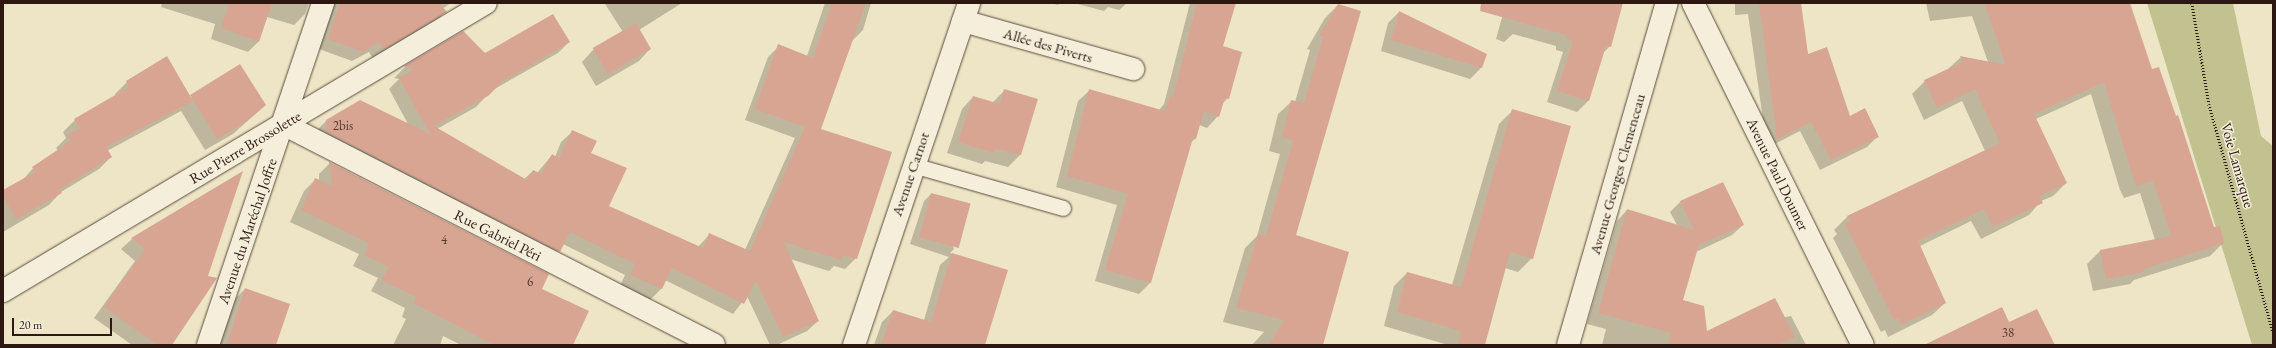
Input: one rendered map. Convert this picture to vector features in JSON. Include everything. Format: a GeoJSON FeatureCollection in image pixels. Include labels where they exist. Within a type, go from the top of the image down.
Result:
{"type":"FeatureCollection","features":[{"type":"Feature","properties":{"kind":"street","name":"Avenue du Maréchal Joffre"},"geometry":{"type":"LineString","coordinates":[[208,345],[323,3]]}},
{"type":"Feature","properties":{"kind":"street","name":"Rue Pierre Brossolette"},"geometry":{"type":"LineString","coordinates":[[3,291],[486,3]]}},
{"type":"Feature","properties":{"kind":"street","name":"Avenue Georges Clemenceau"},"geometry":{"type":"LineString","coordinates":[[1568,345],[1666,3]]}},
{"type":"Feature","properties":{"kind":"street","name":"Avenue Paul Doumer"},"geometry":{"type":"LineString","coordinates":[[1693,3],[1863,345]]}},
{"type":"Feature","properties":{"kind":"street","name":"Allée des Piverts"},"geometry":{"type":"LineString","coordinates":[[966,12],[1133,69]]}},
{"type":"Feature","properties":{"kind":"street","name":"Avenue Carnot"},"geometry":{"type":"LineString","coordinates":[[854,345],[913,165],[966,12]]}},
{"type":"Feature","properties":{"kind":"street","name":"Rue Gabriel Péri"},"geometry":{"type":"LineString","coordinates":[[283,124],[714,345]]}},
{"type":"Feature","properties":{"kind":"lane"},"geometry":{"type":"LineString","coordinates":[[913,165],[1063,208]]}},
{"type":"Feature","properties":{"kind":"path","name":"Voie Lamarque"},"geometry":{"type":"LineString","coordinates":[[2192,3],[2209,104],[2273,331]]}},
{"type":"Feature","properties":{"kind":"green space"},"geometry":{"type":"Polygon","coordinates":[[[2147,3],[2233,3],[2261,136],[2273,146],[2273,345],[2252,345],[2147,3]]]}},
{"type":"Feature","properties":{"kind":"building"},"geometry":{"type":"Polygon","coordinates":[[[229,3],[272,3],[259,42],[221,28],[229,3]]]}},
{"type":"Feature","properties":{"kind":"building"},"geometry":{"type":"Polygon","coordinates":[[[340,3],[439,3],[447,12],[383,50],[379,42],[363,52],[328,39],[340,3]]]}},
{"type":"Feature","properties":{"kind":"building"},"geometry":{"type":"Polygon","coordinates":[[[832,3],[866,3],[821,129],[892,152],[857,259],[843,255],[841,260],[784,242],[819,321],[783,337],[756,281],[744,304],[672,268],[662,289],[630,275],[635,264],[570,232],[560,252],[327,132],[326,120],[360,100],[430,134],[399,78],[413,70],[404,66],[463,31],[485,53],[553,14],[570,42],[502,82],[488,96],[434,126],[527,180],[533,170],[541,174],[552,154],[559,158],[572,130],[597,141],[591,153],[627,168],[609,206],[703,248],[709,233],[750,251],[805,127],[755,109],[778,44],[813,58],[832,3]]]}},
{"type":"Feature","properties":{"kind":"building"},"geometry":{"type":"Polygon","coordinates":[[[1197,3],[1236,3],[1223,46],[1242,52],[1229,99],[1225,98],[1219,117],[1204,111],[1196,139],[1193,138],[1151,283],[1105,270],[1128,194],[1067,176],[1089,89],[1165,111],[1170,96],[1173,97],[1197,3]]]}},
{"type":"Feature","properties":{"kind":"building"},"geometry":{"type":"Polygon","coordinates":[[[1481,3],[1623,3],[1611,47],[1606,46],[1589,101],[1557,91],[1573,41],[1566,39],[1567,35],[1480,11],[1481,3]]]}},
{"type":"Feature","properties":{"kind":"building"},"geometry":{"type":"Polygon","coordinates":[[[1759,3],[1801,3],[1808,54],[1827,47],[1850,116],[1865,108],[1879,137],[1831,160],[1811,122],[1777,139],[1759,3]]]}},
{"type":"Feature","properties":{"kind":"building"},"geometry":{"type":"Polygon","coordinates":[[[1984,3],[2130,3],[2152,69],[2159,67],[2176,116],[2178,115],[2214,227],[2220,226],[2224,243],[2144,269],[2144,272],[2106,279],[2100,250],[2171,236],[2153,181],[2137,186],[2133,177],[2104,82],[2034,114],[2067,183],[2039,196],[2043,203],[1993,227],[1984,209],[1918,241],[1946,303],[1901,325],[1898,318],[1894,320],[1845,224],[1850,221],[1847,216],[2000,143],[1975,89],[1937,108],[1924,80],[1963,62],[1960,56],[2006,65],[1984,3]]]}},
{"type":"Feature","properties":{"kind":"building"},"geometry":{"type":"Polygon","coordinates":[[[1338,4],[1361,11],[1296,235],[1349,252],[1323,345],[1269,345],[1284,320],[1236,308],[1258,234],[1266,236],[1293,141],[1282,137],[1291,100],[1304,103],[1323,37],[1319,36],[1338,4]]]}},
{"type":"Feature","properties":{"kind":"building"},"geometry":{"type":"Polygon","coordinates":[[[1399,11],[1487,54],[1482,68],[1391,40],[1399,11]]]}},
{"type":"Feature","properties":{"kind":"building"},"geometry":{"type":"Polygon","coordinates":[[[636,23],[651,49],[608,74],[593,48],[636,23]]]}},
{"type":"Feature","properties":{"kind":"building"},"geometry":{"type":"Polygon","coordinates":[[[167,56],[193,101],[106,147],[112,157],[60,189],[62,193],[16,219],[3,196],[3,190],[35,172],[32,167],[71,141],[67,135],[80,128],[74,119],[129,87],[126,81],[167,56]]]}},
{"type":"Feature","properties":{"kind":"building"},"geometry":{"type":"Polygon","coordinates":[[[240,64],[266,105],[246,122],[217,139],[190,95],[240,64]]]}},
{"type":"Feature","properties":{"kind":"building"},"geometry":{"type":"Polygon","coordinates":[[[1004,89],[1038,99],[1021,155],[996,149],[994,153],[958,142],[973,96],[1000,104],[1004,89]]]}},
{"type":"Feature","properties":{"kind":"building"},"geometry":{"type":"Polygon","coordinates":[[[1512,109],[1571,126],[1533,259],[1510,252],[1485,345],[1458,345],[1461,331],[1397,312],[1407,272],[1461,287],[1512,109]]]}},
{"type":"Feature","properties":{"kind":"building"},"geometry":{"type":"Polygon","coordinates":[[[329,162],[549,274],[542,289],[589,311],[573,345],[494,345],[413,303],[416,297],[381,280],[389,267],[364,255],[369,243],[301,210],[315,178],[332,186],[329,162]]]}},
{"type":"Feature","properties":{"kind":"building"},"geometry":{"type":"Polygon","coordinates":[[[243,171],[208,276],[217,278],[172,345],[157,345],[104,307],[145,249],[131,238],[243,171]]]}},
{"type":"Feature","properties":{"kind":"building"},"geometry":{"type":"Polygon","coordinates":[[[1723,182],[1744,225],[1701,244],[1700,241],[1683,300],[1704,306],[1707,331],[1775,298],[1795,337],[1778,345],[1668,345],[1671,333],[1598,313],[1627,209],[1694,230],[1680,201],[1723,182]]]}},
{"type":"Feature","properties":{"kind":"building"},"geometry":{"type":"Polygon","coordinates":[[[931,193],[971,204],[959,248],[919,237],[931,193]]]}},
{"type":"Feature","properties":{"kind":"building"},"geometry":{"type":"Polygon","coordinates":[[[952,253],[1008,270],[985,345],[881,345],[893,310],[931,322],[952,253]]]}},
{"type":"Feature","properties":{"kind":"building"},"geometry":{"type":"Polygon","coordinates":[[[245,288],[290,304],[276,345],[227,345],[245,288]]]}},
{"type":"Feature","properties":{"kind":"building"},"geometry":{"type":"Polygon","coordinates":[[[2002,307],[2009,322],[2037,309],[2055,345],[1924,345],[2002,307]]]}}]}
